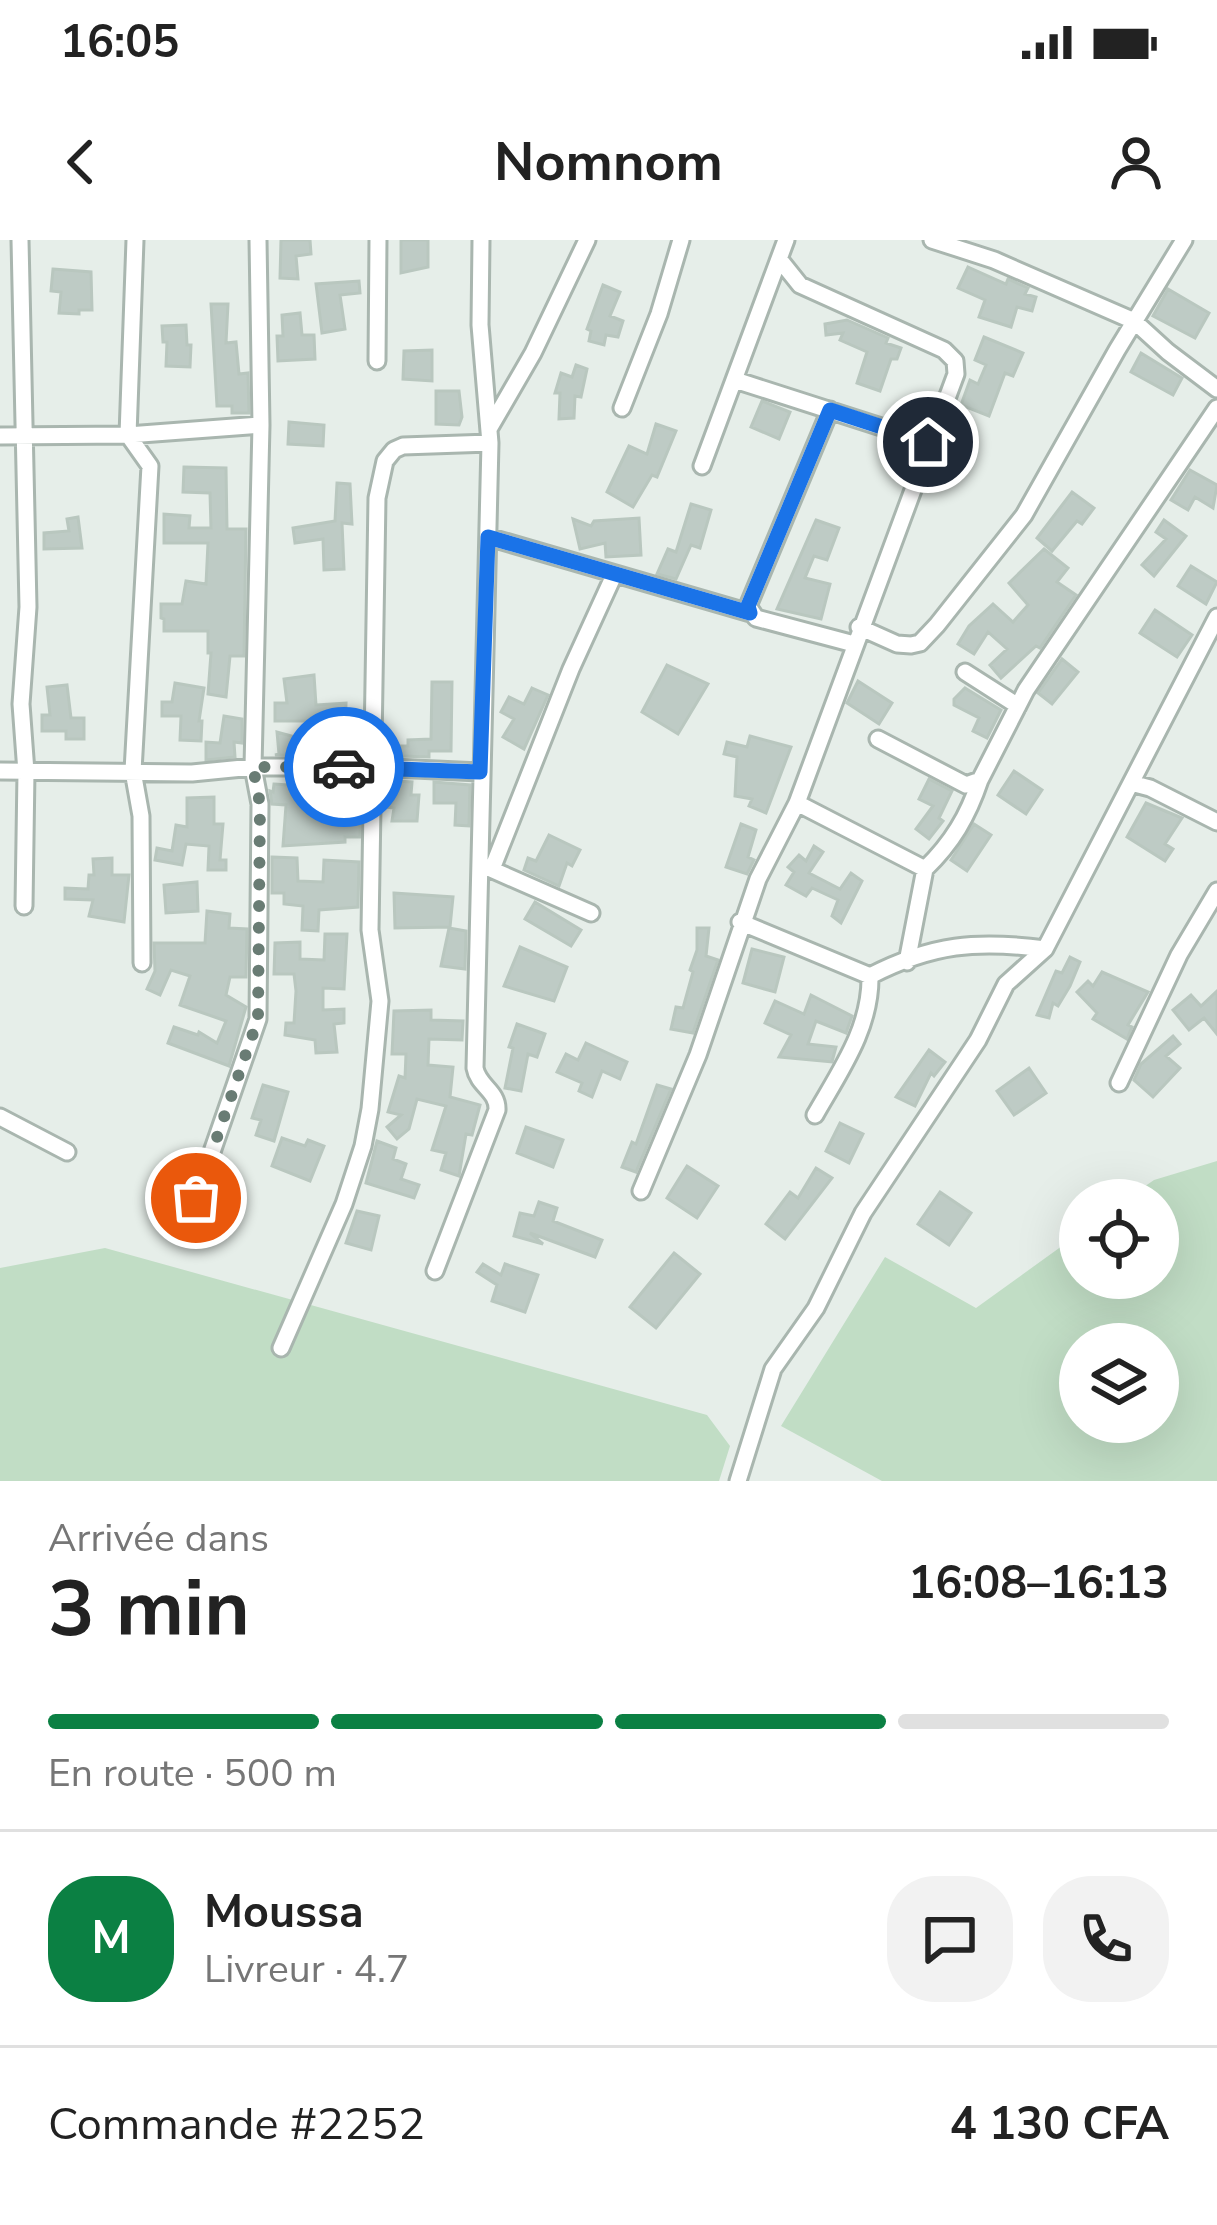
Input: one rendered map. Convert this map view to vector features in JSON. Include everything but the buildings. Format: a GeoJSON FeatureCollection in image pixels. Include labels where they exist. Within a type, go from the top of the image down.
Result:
{"type":"FeatureCollection","features":[{"type":"Feature","properties":{"kind":"street"},"geometry":{"type":"LineString","coordinates":[[20,240],[28,607],[21,704],[26,772],[24,906]]}},
{"type":"Feature","properties":{"kind":"street"},"geometry":{"type":"LineString","coordinates":[[135,240],[128,435],[150,466],[133,771],[141,816],[142,963]]}},
{"type":"Feature","properties":{"kind":"street"},"geometry":{"type":"LineString","coordinates":[[196,1198],[258,1019],[260,804],[253,767],[261,425],[258,240]]}},
{"type":"Feature","properties":{"kind":"street"},"geometry":{"type":"LineString","coordinates":[[376,361],[378,240]]}},
{"type":"Feature","properties":{"kind":"street"},"geometry":{"type":"LineString","coordinates":[[435,1271],[497,1110],[495,1096],[479,1080],[475,1068],[485,867],[480,772],[489,436],[480,326],[481,240]]}},
{"type":"Feature","properties":{"kind":"street"},"geometry":{"type":"LineString","coordinates":[[489,436],[587,240]]}},
{"type":"Feature","properties":{"kind":"street"},"geometry":{"type":"LineString","coordinates":[[622,408],[659,314],[681,240]]}},
{"type":"Feature","properties":{"kind":"street"},"geometry":{"type":"LineString","coordinates":[[703,466],[786,240]]}},
{"type":"Feature","properties":{"kind":"street"},"geometry":{"type":"LineString","coordinates":[[932,240],[994,260],[1134,321],[1217,388]]}},
{"type":"Feature","properties":{"kind":"street"},"geometry":{"type":"LineString","coordinates":[[830,410],[748,606],[750,613],[756,619],[897,644],[920,643],[1024,515],[1184,240]]}},
{"type":"Feature","properties":{"kind":"street"},"geometry":{"type":"LineString","coordinates":[[641,1191],[698,1055],[740,922],[797,802],[956,374],[955,361],[944,350],[800,285],[780,260]]}},
{"type":"Feature","properties":{"kind":"street"},"geometry":{"type":"LineString","coordinates":[[735,380],[928,442]]}},
{"type":"Feature","properties":{"kind":"street"},"geometry":{"type":"LineString","coordinates":[[907,962],[925,869],[949,846],[972,806],[1018,706],[1217,408]]}},
{"type":"Feature","properties":{"kind":"street"},"geometry":{"type":"LineString","coordinates":[[0,436],[128,435],[261,425]]}},
{"type":"Feature","properties":{"kind":"street"},"geometry":{"type":"LineString","coordinates":[[280,1348],[344,1204],[364,1146],[370,1109],[380,1001],[370,930],[371,767],[377,498],[385,460],[403,446],[489,436]]}},
{"type":"Feature","properties":{"kind":"street"},"geometry":{"type":"LineString","coordinates":[[488,537],[750,613]]}},
{"type":"Feature","properties":{"kind":"street"},"geometry":{"type":"LineString","coordinates":[[485,867],[614,575]]}},
{"type":"Feature","properties":{"kind":"street"},"geometry":{"type":"LineString","coordinates":[[738,1481],[773,1369],[816,1308],[863,1213],[978,1040],[1006,984],[1045,949],[1217,617]]}},
{"type":"Feature","properties":{"kind":"street"},"geometry":{"type":"LineString","coordinates":[[965,672],[1018,706]]}},
{"type":"Feature","properties":{"kind":"street"},"geometry":{"type":"LineString","coordinates":[[878,739],[966,785],[980,781]]}},
{"type":"Feature","properties":{"kind":"street"},"geometry":{"type":"LineString","coordinates":[[0,771],[371,767],[480,772]]}},
{"type":"Feature","properties":{"kind":"street"},"geometry":{"type":"LineString","coordinates":[[1131,783],[1217,822]]}},
{"type":"Feature","properties":{"kind":"street"},"geometry":{"type":"LineString","coordinates":[[797,802],[925,869]]}},
{"type":"Feature","properties":{"kind":"street"},"geometry":{"type":"LineString","coordinates":[[485,867],[591,914]]}},
{"type":"Feature","properties":{"kind":"street"},"geometry":{"type":"LineString","coordinates":[[1119,1083],[1179,955],[1217,891]]}},
{"type":"Feature","properties":{"kind":"street"},"geometry":{"type":"LineString","coordinates":[[740,922],[870,976],[945,946],[972,943],[1045,949]]}},
{"type":"Feature","properties":{"kind":"street"},"geometry":{"type":"LineString","coordinates":[[815,1114],[860,1035],[871,995],[870,976]]}},
{"type":"Feature","properties":{"kind":"street"},"geometry":{"type":"LineString","coordinates":[[0,1118],[67,1152]]}},
{"type":"Feature","properties":{"kind":"green space"},"geometry":{"type":"Polygon","coordinates":[[[1217,1161],[1217,1481],[882,1481],[781,1426],[885,1257],[976,1308],[1059,1248],[1059,1299],[1179,1299],[1179,1179],[1157,1179],[1217,1161]]]}},
{"type":"Feature","properties":{"kind":"green space"},"geometry":{"type":"Polygon","coordinates":[[[105,1248],[707,1415],[730,1446],[719,1481],[0,1481],[0,1268],[105,1248]]]}},
{"type":"Feature","properties":{"kind":"way so far"},"geometry":{"type":"LineString","coordinates":[[196,1198],[258,1019],[260,804],[253,767],[344,767]]}},
{"type":"Feature","properties":{"kind":"route"},"geometry":{"type":"LineString","coordinates":[[344,767],[480,772],[488,537],[750,613],[748,606],[830,410],[928,442]]}}]}
